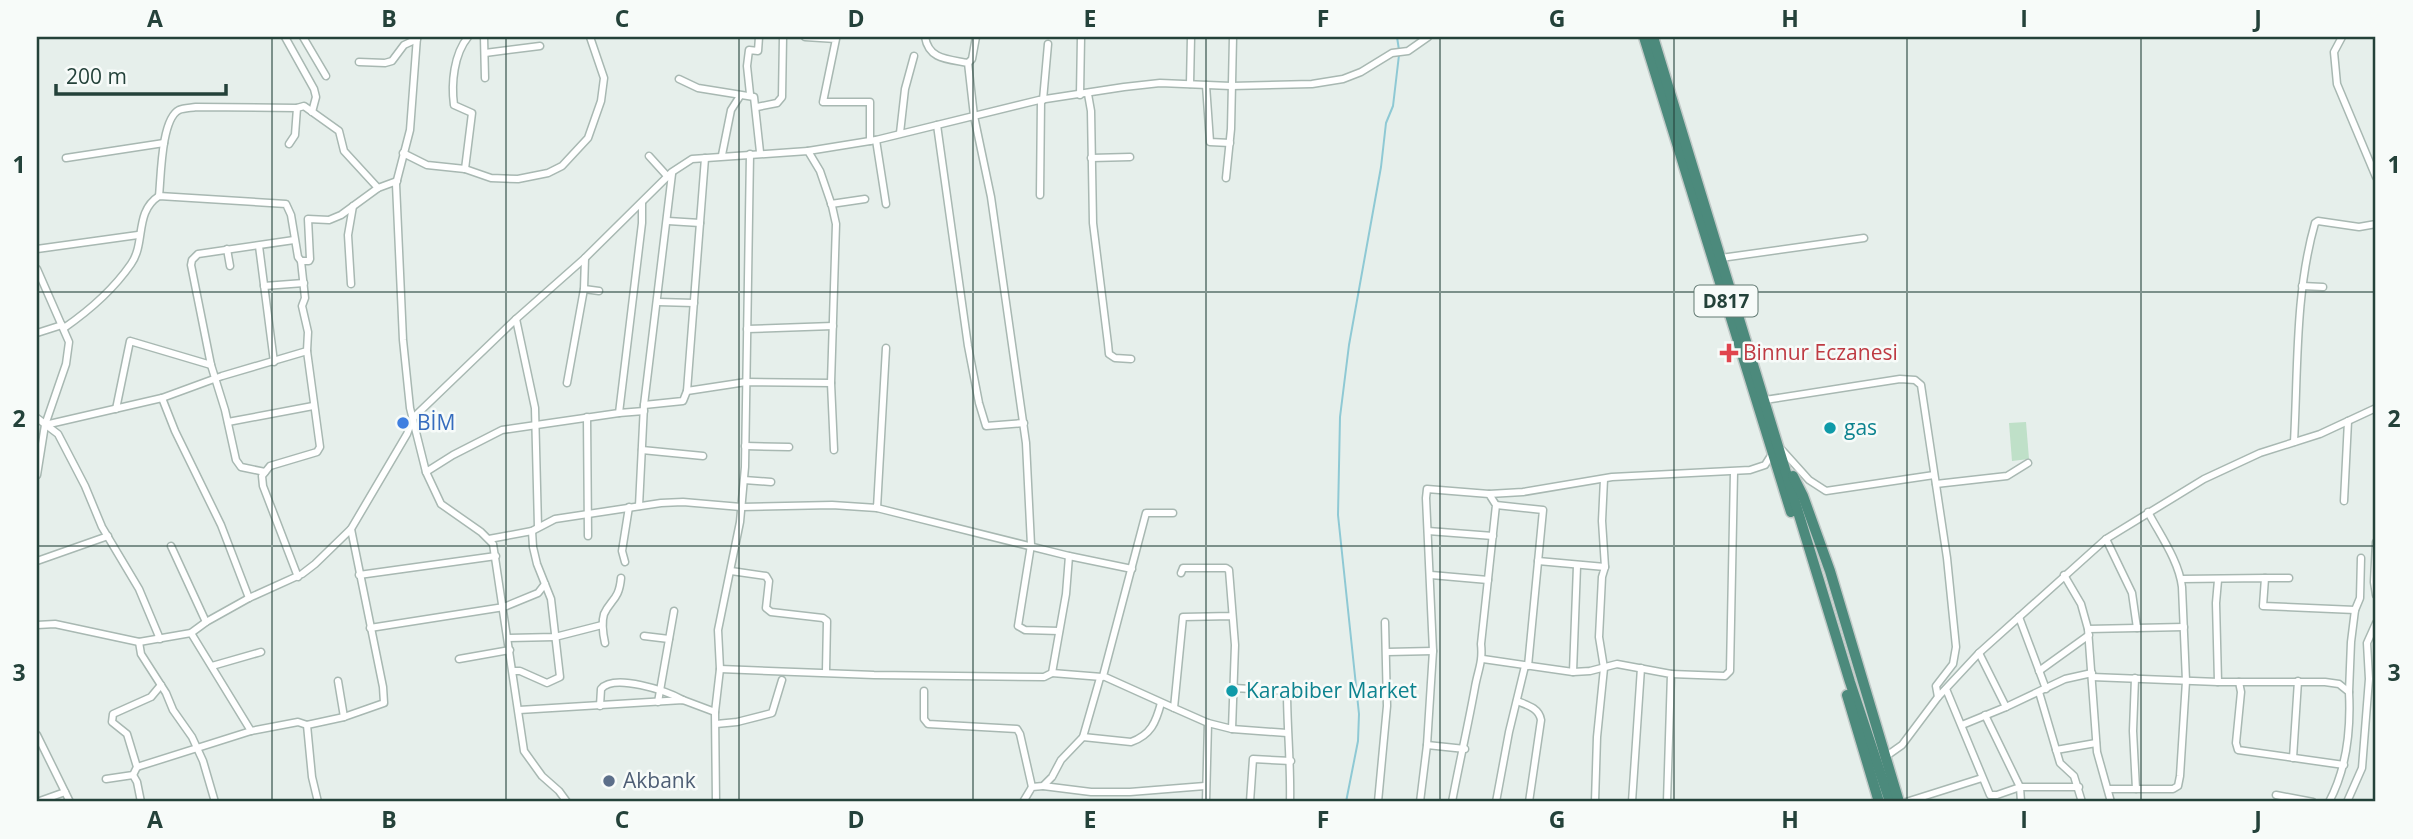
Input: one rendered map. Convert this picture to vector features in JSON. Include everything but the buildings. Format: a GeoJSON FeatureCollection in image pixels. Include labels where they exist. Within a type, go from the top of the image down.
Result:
{"type":"FeatureCollection","features":[{"type":"Feature","properties":{"kind":"highway","name":"D817"},"geometry":{"type":"LineString","coordinates":[[1644,37],[1811,564]]}},
{"type":"Feature","properties":{"kind":"highway","name":"D817"},"geometry":{"type":"LineString","coordinates":[[1653,37],[1765,400],[1776,449]]}},
{"type":"Feature","properties":{"kind":"highway"},"geometry":{"type":"LineString","coordinates":[[1776,449],[1803,496],[1830,571],[1899,802]]}},
{"type":"Feature","properties":{"kind":"highway"},"geometry":{"type":"LineString","coordinates":[[1811,564],[1879,802]]}},
{"type":"Feature","properties":{"kind":"highway"},"geometry":{"type":"LineString","coordinates":[[1811,564],[1890,802]]}},
{"type":"Feature","properties":{"kind":"street"},"geometry":{"type":"LineString","coordinates":[[285,37],[314,89],[316,97],[312,112]]}},
{"type":"Feature","properties":{"kind":"street"},"geometry":{"type":"LineString","coordinates":[[303,37],[326,76]]}},
{"type":"Feature","properties":{"kind":"street"},"geometry":{"type":"LineString","coordinates":[[465,169],[472,113],[454,105],[453,94],[458,55],[461,45],[468,37]]}},
{"type":"Feature","properties":{"kind":"street"},"geometry":{"type":"LineString","coordinates":[[484,37],[485,78]]}},
{"type":"Feature","properties":{"kind":"street"},"geometry":{"type":"LineString","coordinates":[[403,153],[427,165],[465,169],[491,178],[518,179],[548,173],[571,159],[591,131],[603,89],[604,78],[590,37]]}},
{"type":"Feature","properties":{"kind":"street"},"geometry":{"type":"LineString","coordinates":[[760,37],[758,51],[749,50],[747,66],[750,94],[757,107],[760,152]]}},
{"type":"Feature","properties":{"kind":"street"},"geometry":{"type":"LineString","coordinates":[[757,107],[777,103],[782,97],[783,37]]}},
{"type":"Feature","properties":{"kind":"street"},"geometry":{"type":"LineString","coordinates":[[805,37],[835,39],[823,102],[870,102],[873,140],[886,204]]}},
{"type":"Feature","properties":{"kind":"street"},"geometry":{"type":"LineString","coordinates":[[925,37],[927,47],[935,56],[968,63]]}},
{"type":"Feature","properties":{"kind":"street"},"geometry":{"type":"LineString","coordinates":[[976,37],[972,59],[968,63],[974,116],[991,197],[1024,423],[1031,545],[1018,626],[1026,630],[1059,631]]}},
{"type":"Feature","properties":{"kind":"street"},"geometry":{"type":"LineString","coordinates":[[1080,95],[1081,37]]}},
{"type":"Feature","properties":{"kind":"street"},"geometry":{"type":"LineString","coordinates":[[1190,84],[1191,37]]}},
{"type":"Feature","properties":{"kind":"street"},"geometry":{"type":"LineString","coordinates":[[1226,178],[1230,142],[1233,37]]}},
{"type":"Feature","properties":{"kind":"street"},"geometry":{"type":"LineString","coordinates":[[412,418],[585,258],[670,174],[692,159],[760,152],[808,151],[873,140],[1042,100],[1160,83],[1231,86],[1343,79],[1361,72],[1392,53],[1408,51],[1428,37]]}},
{"type":"Feature","properties":{"kind":"street"},"geometry":{"type":"LineString","coordinates":[[2342,37],[2333,52],[2337,84],[2376,177]]}},
{"type":"Feature","properties":{"kind":"street"},"geometry":{"type":"LineString","coordinates":[[359,62],[392,61],[404,45],[417,38]]}},
{"type":"Feature","properties":{"kind":"street"},"geometry":{"type":"LineString","coordinates":[[417,38],[410,130],[397,181],[403,340],[412,431],[426,472],[441,504],[489,539],[496,556],[524,751],[542,776],[559,790],[567,802]]}},
{"type":"Feature","properties":{"kind":"street"},"geometry":{"type":"LineString","coordinates":[[1040,195],[1042,100],[1048,44]]}},
{"type":"Feature","properties":{"kind":"street"},"geometry":{"type":"LineString","coordinates":[[485,53],[540,46]]}},
{"type":"Feature","properties":{"kind":"street"},"geometry":{"type":"LineString","coordinates":[[900,133],[905,89],[914,56]]}},
{"type":"Feature","properties":{"kind":"street"},"geometry":{"type":"LineString","coordinates":[[679,79],[698,88],[740,96],[750,94]]}},
{"type":"Feature","properties":{"kind":"street"},"geometry":{"type":"LineString","coordinates":[[1206,85],[1210,142],[1230,142]]}},
{"type":"Feature","properties":{"kind":"street"},"geometry":{"type":"LineString","coordinates":[[1088,94],[1091,111],[1093,223],[1109,354],[1115,358],[1131,359]]}},
{"type":"Feature","properties":{"kind":"street"},"geometry":{"type":"LineString","coordinates":[[722,155],[731,110],[740,96]]}},
{"type":"Feature","properties":{"kind":"street"},"geometry":{"type":"LineString","coordinates":[[159,196],[164,143],[170,122],[179,110],[196,107],[304,106],[339,131],[344,151],[378,188]]}},
{"type":"Feature","properties":{"kind":"street"},"geometry":{"type":"LineString","coordinates":[[289,144],[295,135],[297,108]]}},
{"type":"Feature","properties":{"kind":"street"},"geometry":{"type":"LineString","coordinates":[[937,125],[978,403],[986,426],[1024,423]]}},
{"type":"Feature","properties":{"kind":"street"},"geometry":{"type":"LineString","coordinates":[[66,158],[164,143]]}},
{"type":"Feature","properties":{"kind":"street"},"geometry":{"type":"LineString","coordinates":[[808,151],[820,172],[831,205],[837,239],[831,383],[834,450]]}},
{"type":"Feature","properties":{"kind":"street"},"geometry":{"type":"LineString","coordinates":[[716,802],[715,712],[720,668],[718,630],[731,571],[744,480],[750,154]]}},
{"type":"Feature","properties":{"kind":"street"},"geometry":{"type":"LineString","coordinates":[[649,156],[670,174]]}},
{"type":"Feature","properties":{"kind":"street"},"geometry":{"type":"LineString","coordinates":[[1091,158],[1130,157]]}},
{"type":"Feature","properties":{"kind":"street"},"geometry":{"type":"LineString","coordinates":[[426,472],[502,430],[683,401],[687,391],[705,158]]}},
{"type":"Feature","properties":{"kind":"street"},"geometry":{"type":"LineString","coordinates":[[639,506],[644,408],[668,221],[670,174]]}},
{"type":"Feature","properties":{"kind":"street"},"geometry":{"type":"LineString","coordinates":[[301,261],[310,259],[309,219],[329,220],[347,212],[378,188],[397,181]]}},
{"type":"Feature","properties":{"kind":"street"},"geometry":{"type":"LineString","coordinates":[[37,333],[63,326],[92,309],[109,292],[132,263],[145,212],[159,196],[286,204],[291,215],[293,240],[301,261],[304,283],[302,306],[308,331],[306,351],[320,447],[317,452],[270,466],[262,476],[263,486],[298,577]]}},
{"type":"Feature","properties":{"kind":"street"},"geometry":{"type":"LineString","coordinates":[[831,205],[864,199]]}},
{"type":"Feature","properties":{"kind":"street"},"geometry":{"type":"LineString","coordinates":[[619,413],[642,223],[642,203]]}},
{"type":"Feature","properties":{"kind":"street"},"geometry":{"type":"LineString","coordinates":[[351,284],[348,235],[353,205]]}},
{"type":"Feature","properties":{"kind":"street"},"geometry":{"type":"LineString","coordinates":[[668,221],[700,223]]}},
{"type":"Feature","properties":{"kind":"street"},"geometry":{"type":"LineString","coordinates":[[2294,442],[2302,286],[2306,255],[2315,223],[2318,221],[2359,227],[2376,224]]}},
{"type":"Feature","properties":{"kind":"street"},"geometry":{"type":"LineString","coordinates":[[37,249],[138,234]]}},
{"type":"Feature","properties":{"kind":"street"},"geometry":{"type":"LineString","coordinates":[[1721,258],[1864,238]]}},
{"type":"Feature","properties":{"kind":"street"},"geometry":{"type":"LineString","coordinates":[[265,472],[241,467],[236,460],[211,365],[191,265],[198,254],[293,240]]}},
{"type":"Feature","properties":{"kind":"street"},"geometry":{"type":"LineString","coordinates":[[259,246],[274,362]]}},
{"type":"Feature","properties":{"kind":"street"},"geometry":{"type":"LineString","coordinates":[[227,249],[230,265]]}},
{"type":"Feature","properties":{"kind":"street"},"geometry":{"type":"LineString","coordinates":[[567,383],[584,289],[585,258]]}},
{"type":"Feature","properties":{"kind":"street"},"geometry":{"type":"LineString","coordinates":[[37,269],[68,337],[68,351],[40,436],[37,475]]}},
{"type":"Feature","properties":{"kind":"street"},"geometry":{"type":"LineString","coordinates":[[264,286],[304,283]]}},
{"type":"Feature","properties":{"kind":"street"},"geometry":{"type":"LineString","coordinates":[[2302,286],[2323,287]]}},
{"type":"Feature","properties":{"kind":"street"},"geometry":{"type":"LineString","coordinates":[[584,289],[599,291]]}},
{"type":"Feature","properties":{"kind":"street"},"geometry":{"type":"LineString","coordinates":[[658,302],[694,303]]}},
{"type":"Feature","properties":{"kind":"street"},"geometry":{"type":"LineString","coordinates":[[513,671],[520,671],[547,683],[559,679],[551,599],[533,547],[535,408],[516,319]]}},
{"type":"Feature","properties":{"kind":"street"},"geometry":{"type":"LineString","coordinates":[[747,329],[833,326]]}},
{"type":"Feature","properties":{"kind":"street"},"geometry":{"type":"LineString","coordinates":[[116,409],[130,341],[211,365]]}},
{"type":"Feature","properties":{"kind":"street"},"geometry":{"type":"LineString","coordinates":[[877,509],[886,348]]}},
{"type":"Feature","properties":{"kind":"street"},"geometry":{"type":"LineString","coordinates":[[45,425],[162,398],[306,351]]}},
{"type":"Feature","properties":{"kind":"street"},"geometry":{"type":"LineString","coordinates":[[1765,400],[1900,379],[1915,380],[1921,385],[1948,569],[1956,653],[1953,664],[1936,686],[1938,697]]}},
{"type":"Feature","properties":{"kind":"street"},"geometry":{"type":"LineString","coordinates":[[687,391],[746,383],[831,383]]}},
{"type":"Feature","properties":{"kind":"street"},"geometry":{"type":"LineString","coordinates":[[162,398],[175,431],[221,525],[249,598]]}},
{"type":"Feature","properties":{"kind":"street"},"geometry":{"type":"LineString","coordinates":[[228,422],[313,406]]}},
{"type":"Feature","properties":{"kind":"street"},"geometry":{"type":"LineString","coordinates":[[1885,757],[1898,749],[1938,697],[1979,653],[2106,539],[2204,479],[2260,453],[2376,408]]}},
{"type":"Feature","properties":{"kind":"street"},"geometry":{"type":"LineString","coordinates":[[587,417],[588,536]]}},
{"type":"Feature","properties":{"kind":"street"},"geometry":{"type":"LineString","coordinates":[[37,418],[58,435],[108,536],[139,589],[160,639]]}},
{"type":"Feature","properties":{"kind":"street"},"geometry":{"type":"LineString","coordinates":[[2344,501],[2348,421]]}},
{"type":"Feature","properties":{"kind":"street"},"geometry":{"type":"LineString","coordinates":[[37,625],[55,624],[139,642],[191,633],[249,598],[298,577],[315,564],[351,529],[412,431]]}},
{"type":"Feature","properties":{"kind":"street"},"geometry":{"type":"LineString","coordinates":[[745,446],[789,447]]}},
{"type":"Feature","properties":{"kind":"street"},"geometry":{"type":"LineString","coordinates":[[1420,802],[1433,651],[1427,489],[1489,494],[1523,492],[1604,479],[1734,472],[1765,465],[1776,449],[1809,480],[1826,491],[1934,475]]}},
{"type":"Feature","properties":{"kind":"street"},"geometry":{"type":"LineString","coordinates":[[642,450],[703,456]]}},
{"type":"Feature","properties":{"kind":"street"},"geometry":{"type":"LineString","coordinates":[[1936,484],[1999,478],[2013,474],[2028,463]]}},
{"type":"Feature","properties":{"kind":"street"},"geometry":{"type":"LineString","coordinates":[[1483,659],[1573,672],[1617,664],[1671,674],[1725,676],[1730,671],[1734,472]]}},
{"type":"Feature","properties":{"kind":"street"},"geometry":{"type":"LineString","coordinates":[[1595,802],[1597,737],[1604,668],[1599,637],[1602,577],[1605,567],[1602,521],[1604,479]]}},
{"type":"Feature","properties":{"kind":"street"},"geometry":{"type":"LineString","coordinates":[[744,480],[771,482]]}},
{"type":"Feature","properties":{"kind":"street"},"geometry":{"type":"LineString","coordinates":[[1452,802],[1483,659],[1481,644],[1496,505],[1489,494]]}},
{"type":"Feature","properties":{"kind":"street"},"geometry":{"type":"LineString","coordinates":[[489,539],[535,529],[555,519],[639,506],[683,502],[741,507],[832,505],[877,509],[1132,569]]}},
{"type":"Feature","properties":{"kind":"street"},"geometry":{"type":"LineString","coordinates":[[1496,505],[1543,510],[1527,666],[1496,802]]}},
{"type":"Feature","properties":{"kind":"street"},"geometry":{"type":"LineString","coordinates":[[625,562],[622,551],[629,507]]}},
{"type":"Feature","properties":{"kind":"street"},"geometry":{"type":"LineString","coordinates":[[2109,789],[2171,789],[2178,786],[2186,681],[2181,579],[2148,512]]}},
{"type":"Feature","properties":{"kind":"street"},"geometry":{"type":"LineString","coordinates":[[1043,786],[1052,777],[1061,760],[1083,737],[1146,513],[1173,513]]}},
{"type":"Feature","properties":{"kind":"street"},"geometry":{"type":"LineString","coordinates":[[137,767],[251,732],[298,722],[307,725],[344,717],[384,703],[351,529]]}},
{"type":"Feature","properties":{"kind":"street"},"geometry":{"type":"LineString","coordinates":[[1428,531],[1493,536]]}},
{"type":"Feature","properties":{"kind":"street"},"geometry":{"type":"LineString","coordinates":[[37,561],[108,536]]}},
{"type":"Feature","properties":{"kind":"street"},"geometry":{"type":"LineString","coordinates":[[2106,539],[2132,593],[2137,628]]}},
{"type":"Feature","properties":{"kind":"street"},"geometry":{"type":"LineString","coordinates":[[2376,542],[2376,595]]}},
{"type":"Feature","properties":{"kind":"street"},"geometry":{"type":"LineString","coordinates":[[171,546],[206,622]]}},
{"type":"Feature","properties":{"kind":"street"},"geometry":{"type":"LineString","coordinates":[[359,575],[496,556]]}},
{"type":"Feature","properties":{"kind":"street"},"geometry":{"type":"LineString","coordinates":[[1052,673],[1066,594],[1069,556]]}},
{"type":"Feature","properties":{"kind":"street"},"geometry":{"type":"LineString","coordinates":[[2329,802],[2344,765],[2350,712],[2355,610],[2360,598],[2361,558]]}},
{"type":"Feature","properties":{"kind":"street"},"geometry":{"type":"LineString","coordinates":[[1538,561],[1605,567]]}},
{"type":"Feature","properties":{"kind":"street"},"geometry":{"type":"LineString","coordinates":[[1573,672],[1577,566]]}},
{"type":"Feature","properties":{"kind":"street"},"geometry":{"type":"LineString","coordinates":[[1181,573],[1183,568],[1229,570],[1235,645],[1231,729]]}},
{"type":"Feature","properties":{"kind":"street"},"geometry":{"type":"LineString","coordinates":[[731,571],[766,576],[769,581],[766,608],[771,612],[823,618],[827,621],[826,671]]}},
{"type":"Feature","properties":{"kind":"street"},"geometry":{"type":"LineString","coordinates":[[1431,575],[1488,580]]}},
{"type":"Feature","properties":{"kind":"street"},"geometry":{"type":"LineString","coordinates":[[2064,575],[2081,604],[2088,632],[2096,743],[2110,802]]}},
{"type":"Feature","properties":{"kind":"street"},"geometry":{"type":"LineString","coordinates":[[605,643],[602,625],[604,615],[616,599],[621,578]]}},
{"type":"Feature","properties":{"kind":"street"},"geometry":{"type":"LineString","coordinates":[[2265,578],[2263,606],[2355,610]]}},
{"type":"Feature","properties":{"kind":"street"},"geometry":{"type":"LineString","coordinates":[[2181,579],[2289,578]]}},
{"type":"Feature","properties":{"kind":"street"},"geometry":{"type":"LineString","coordinates":[[2218,580],[2218,682]]}},
{"type":"Feature","properties":{"kind":"street"},"geometry":{"type":"LineString","coordinates":[[370,628],[504,607],[538,593],[545,584]]}},
{"type":"Feature","properties":{"kind":"street"},"geometry":{"type":"LineString","coordinates":[[658,702],[674,611]]}},
{"type":"Feature","properties":{"kind":"street"},"geometry":{"type":"LineString","coordinates":[[1174,708],[1183,617],[1232,616]]}},
{"type":"Feature","properties":{"kind":"street"},"geometry":{"type":"LineString","coordinates":[[2019,617],[2039,671],[2056,750],[2062,766],[2074,776],[2082,802]]}},
{"type":"Feature","properties":{"kind":"street"},"geometry":{"type":"LineString","coordinates":[[1378,802],[1387,706],[1385,622]]}},
{"type":"Feature","properties":{"kind":"street"},"geometry":{"type":"LineString","coordinates":[[2347,802],[2360,777],[2363,764],[2369,679],[2367,643],[2376,623]]}},
{"type":"Feature","properties":{"kind":"street"},"geometry":{"type":"LineString","coordinates":[[508,638],[555,636],[602,625]]}},
{"type":"Feature","properties":{"kind":"street"},"geometry":{"type":"LineString","coordinates":[[2039,671],[2088,632],[2184,627]]}},
{"type":"Feature","properties":{"kind":"street"},"geometry":{"type":"LineString","coordinates":[[191,633],[251,732]]}},
{"type":"Feature","properties":{"kind":"street"},"geometry":{"type":"LineString","coordinates":[[644,636],[669,639]]}},
{"type":"Feature","properties":{"kind":"street"},"geometry":{"type":"LineString","coordinates":[[139,642],[141,654],[204,761],[215,802]]}},
{"type":"Feature","properties":{"kind":"street"},"geometry":{"type":"LineString","coordinates":[[459,659],[510,650]]}},
{"type":"Feature","properties":{"kind":"street"},"geometry":{"type":"LineString","coordinates":[[1387,652],[1433,651]]}},
{"type":"Feature","properties":{"kind":"street"},"geometry":{"type":"LineString","coordinates":[[212,666],[261,652]]}},
{"type":"Feature","properties":{"kind":"street"},"geometry":{"type":"LineString","coordinates":[[1979,653],[2007,707]]}},
{"type":"Feature","properties":{"kind":"street"},"geometry":{"type":"LineString","coordinates":[[720,668],[874,675],[1044,677],[1052,673],[1102,677],[1208,723],[1231,729],[1287,733]]}},
{"type":"Feature","properties":{"kind":"street"},"geometry":{"type":"LineString","coordinates":[[1632,802],[1641,668]]}},
{"type":"Feature","properties":{"kind":"street"},"geometry":{"type":"LineString","coordinates":[[1667,802],[1671,674]]}},
{"type":"Feature","properties":{"kind":"street"},"geometry":{"type":"LineString","coordinates":[[1962,724],[2007,707],[2073,676],[2218,682],[2298,681],[2339,684],[2349,692]]}},
{"type":"Feature","properties":{"kind":"street"},"geometry":{"type":"LineString","coordinates":[[2135,678],[2133,731],[2136,789]]}},
{"type":"Feature","properties":{"kind":"street"},"geometry":{"type":"LineString","coordinates":[[716,724],[772,713],[782,680]]}},
{"type":"Feature","properties":{"kind":"street"},"geometry":{"type":"LineString","coordinates":[[338,681],[344,717]]}},
{"type":"Feature","properties":{"kind":"street"},"geometry":{"type":"LineString","coordinates":[[2293,758],[2298,681]]}},
{"type":"Feature","properties":{"kind":"street"},"geometry":{"type":"LineString","coordinates":[[2239,682],[2241,692],[2236,743],[2238,750],[2344,765]]}},
{"type":"Feature","properties":{"kind":"street"},"geometry":{"type":"LineString","coordinates":[[600,706],[601,689],[607,684],[633,684],[662,690],[715,712]]}},
{"type":"Feature","properties":{"kind":"street"},"geometry":{"type":"LineString","coordinates":[[133,775],[137,767],[127,734],[112,722],[111,718],[117,710],[151,697],[161,685]]}},
{"type":"Feature","properties":{"kind":"street"},"geometry":{"type":"LineString","coordinates":[[1234,688],[1287,691],[1287,733],[1291,761],[1290,802]]}},
{"type":"Feature","properties":{"kind":"street"},"geometry":{"type":"LineString","coordinates":[[1946,689],[1988,793],[1991,795],[2020,787],[2079,787]]}},
{"type":"Feature","properties":{"kind":"street"},"geometry":{"type":"LineString","coordinates":[[924,691],[924,719],[928,724],[1017,729],[1031,787],[1023,802]]}},
{"type":"Feature","properties":{"kind":"street"},"geometry":{"type":"LineString","coordinates":[[519,710],[683,700]]}},
{"type":"Feature","properties":{"kind":"street"},"geometry":{"type":"LineString","coordinates":[[1517,701],[1535,710],[1540,714],[1541,720],[1529,802]]}},
{"type":"Feature","properties":{"kind":"street"},"geometry":{"type":"LineString","coordinates":[[1083,737],[1131,742],[1137,740],[1151,730],[1161,703]]}},
{"type":"Feature","properties":{"kind":"street"},"geometry":{"type":"LineString","coordinates":[[1985,715],[2020,787],[2021,802]]}},
{"type":"Feature","properties":{"kind":"street"},"geometry":{"type":"LineString","coordinates":[[1206,802],[1208,723]]}},
{"type":"Feature","properties":{"kind":"street"},"geometry":{"type":"LineString","coordinates":[[307,725],[317,802]]}},
{"type":"Feature","properties":{"kind":"street"},"geometry":{"type":"LineString","coordinates":[[37,735],[70,802]]}},
{"type":"Feature","properties":{"kind":"street"},"geometry":{"type":"LineString","coordinates":[[2056,750],[2096,743]]}},
{"type":"Feature","properties":{"kind":"street"},"geometry":{"type":"LineString","coordinates":[[1427,745],[1465,749]]}},
{"type":"Feature","properties":{"kind":"street"},"geometry":{"type":"LineString","coordinates":[[1250,802],[1253,759],[1291,761]]}},
{"type":"Feature","properties":{"kind":"street"},"geometry":{"type":"LineString","coordinates":[[106,779],[133,775]]}},
{"type":"Feature","properties":{"kind":"street"},"geometry":{"type":"LineString","coordinates":[[133,775],[140,790],[141,802]]}},
{"type":"Feature","properties":{"kind":"street"},"geometry":{"type":"LineString","coordinates":[[1906,802],[1982,778]]}},
{"type":"Feature","properties":{"kind":"street"},"geometry":{"type":"LineString","coordinates":[[1031,787],[1117,792],[1205,786]]}},
{"type":"Feature","properties":{"kind":"street"},"geometry":{"type":"LineString","coordinates":[[37,802],[65,792]]}},
{"type":"Feature","properties":{"kind":"street"},"geometry":{"type":"LineString","coordinates":[[2276,795],[2313,802]]}},
{"type":"Feature","properties":{"kind":"green space"},"geometry":{"type":"Polygon","coordinates":[[[2026,422],[2029,459],[2012,461],[2009,423],[2026,422]]]}},
{"type":"Feature","properties":{"kind":"waterway"},"geometry":{"type":"LineString","coordinates":[[1397,37],[1399,50]]}},
{"type":"Feature","properties":{"kind":"waterway"},"geometry":{"type":"LineString","coordinates":[[1346,802],[1358,741],[1359,714],[1338,515],[1340,417],[1349,345],[1381,167],[1386,123],[1393,106],[1399,55]]}},
{"type":"Feature","properties":{"kind":"place","name":"Binnur Eczanesi"},"geometry":{"type":"Point","coordinates":[1729,353]}},
{"type":"Feature","properties":{"kind":"place","name":"BİM"},"geometry":{"type":"Point","coordinates":[403,423]}},
{"type":"Feature","properties":{"kind":"place","name":"gas"},"geometry":{"type":"Point","coordinates":[1830,428]}},
{"type":"Feature","properties":{"kind":"place","name":"Karabiber Market"},"geometry":{"type":"Point","coordinates":[1232,691]}},
{"type":"Feature","properties":{"kind":"place","name":"Akbank"},"geometry":{"type":"Point","coordinates":[609,781]}}]}
